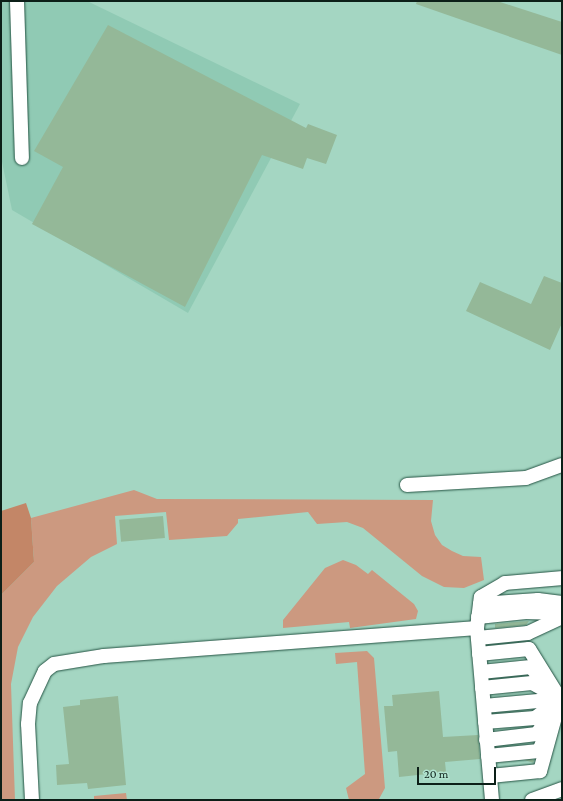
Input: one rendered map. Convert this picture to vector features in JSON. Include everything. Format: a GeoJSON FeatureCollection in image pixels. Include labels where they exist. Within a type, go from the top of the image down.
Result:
{"type":"FeatureCollection","features":[{"type":"Feature","properties":{"kind":"lane"},"geometry":{"type":"LineString","coordinates":[[17,1],[22,158]]}},
{"type":"Feature","properties":{"kind":"lane"},"geometry":{"type":"LineString","coordinates":[[407,485],[526,478],[562,465]]}},
{"type":"Feature","properties":{"kind":"lane"},"geometry":{"type":"LineString","coordinates":[[492,800],[479,654],[478,622],[481,596],[505,583],[562,578]]}},
{"type":"Feature","properties":{"kind":"lane"},"geometry":{"type":"LineString","coordinates":[[478,622],[538,600],[562,603]]}},
{"type":"Feature","properties":{"kind":"lane"},"geometry":{"type":"LineString","coordinates":[[32,800],[28,724],[30,703],[45,671],[54,664],[104,656],[478,622],[526,612],[562,613]]}},
{"type":"Feature","properties":{"kind":"lane"},"geometry":{"type":"LineString","coordinates":[[478,622],[528,633],[562,617]]}},
{"type":"Feature","properties":{"kind":"lane"},"geometry":{"type":"LineString","coordinates":[[479,654],[529,649],[561,698],[540,771],[490,776]]}},
{"type":"Feature","properties":{"kind":"lane"},"geometry":{"type":"LineString","coordinates":[[481,672],[531,667],[561,698]]}},
{"type":"Feature","properties":{"kind":"lane"},"geometry":{"type":"LineString","coordinates":[[482,688],[532,683],[561,698]]}},
{"type":"Feature","properties":{"kind":"lane"},"geometry":{"type":"LineString","coordinates":[[484,706],[561,698]]}},
{"type":"Feature","properties":{"kind":"lane"},"geometry":{"type":"LineString","coordinates":[[485,722],[535,718],[561,698]]}},
{"type":"Feature","properties":{"kind":"lane"},"geometry":{"type":"LineString","coordinates":[[486,740],[537,734],[561,698]]}},
{"type":"Feature","properties":{"kind":"lane"},"geometry":{"type":"LineString","coordinates":[[488,756],[538,751],[561,698]]}},
{"type":"Feature","properties":{"kind":"lane"},"geometry":{"type":"LineString","coordinates":[[532,800],[562,789]]}},
{"type":"Feature","properties":{"kind":"shaded area"},"geometry":{"type":"Polygon","coordinates":[[[1,1],[87,1],[300,104],[188,313],[12,210],[1,157],[1,1]]]}},
{"type":"Feature","properties":{"kind":"shaded area"},"geometry":{"type":"Polygon","coordinates":[[[134,490],[157,499],[433,500],[431,521],[435,535],[442,545],[452,551],[463,556],[481,557],[484,580],[464,588],[444,587],[422,576],[363,528],[347,522],[317,524],[308,512],[238,519],[238,523],[227,536],[169,540],[166,512],[115,516],[117,544],[91,557],[57,586],[33,617],[18,647],[11,684],[15,800],[1,800],[1,595],[34,562],[31,518],[134,490]]]}},
{"type":"Feature","properties":{"kind":"shaded area"},"geometry":{"type":"Polygon","coordinates":[[[26,503],[31,518],[34,562],[1,595],[1,511],[26,503]]]}},
{"type":"Feature","properties":{"kind":"shaded area"},"geometry":{"type":"Polygon","coordinates":[[[343,560],[356,565],[368,574],[372,570],[414,604],[418,611],[416,619],[350,628],[349,622],[283,628],[283,620],[325,568],[343,560]]]}},
{"type":"Feature","properties":{"kind":"shaded area"},"geometry":{"type":"Polygon","coordinates":[[[367,651],[374,658],[385,788],[379,799],[349,800],[346,788],[365,774],[357,662],[336,664],[335,653],[367,651]]]}},
{"type":"Feature","properties":{"kind":"shaded area"},"geometry":{"type":"Polygon","coordinates":[[[126,793],[127,800],[94,800],[94,796],[126,793]]]}},
{"type":"Feature","properties":{"kind":"building"},"geometry":{"type":"Polygon","coordinates":[[[417,1],[497,1],[562,22],[562,55],[416,4],[417,1]]]}},
{"type":"Feature","properties":{"kind":"building"},"geometry":{"type":"Polygon","coordinates":[[[108,25],[306,128],[308,124],[337,135],[326,164],[307,158],[303,169],[262,155],[185,307],[32,224],[63,167],[34,151],[108,25]]]}},
{"type":"Feature","properties":{"kind":"building"},"geometry":{"type":"Polygon","coordinates":[[[544,276],[562,283],[562,323],[550,350],[466,311],[480,282],[531,304],[544,276]]]}},
{"type":"Feature","properties":{"kind":"building"},"geometry":{"type":"Polygon","coordinates":[[[163,516],[165,538],[121,542],[119,520],[163,516]]]}},
{"type":"Feature","properties":{"kind":"building"},"geometry":{"type":"Polygon","coordinates":[[[529,621],[526,625],[495,628],[495,624],[529,621]]]}},
{"type":"Feature","properties":{"kind":"building"},"geometry":{"type":"Polygon","coordinates":[[[439,691],[443,737],[478,735],[480,759],[445,762],[446,772],[399,777],[397,751],[388,752],[384,706],[393,706],[392,695],[439,691]]]}},
{"type":"Feature","properties":{"kind":"building"},"geometry":{"type":"Polygon","coordinates":[[[118,696],[126,785],[88,789],[87,783],[57,785],[56,765],[69,764],[63,707],[80,705],[80,700],[118,696]]]}},
{"type":"Feature","properties":{"kind":"building"},"geometry":{"type":"Polygon","coordinates":[[[508,752],[534,760],[533,763],[507,755],[508,752]]]}}]}
